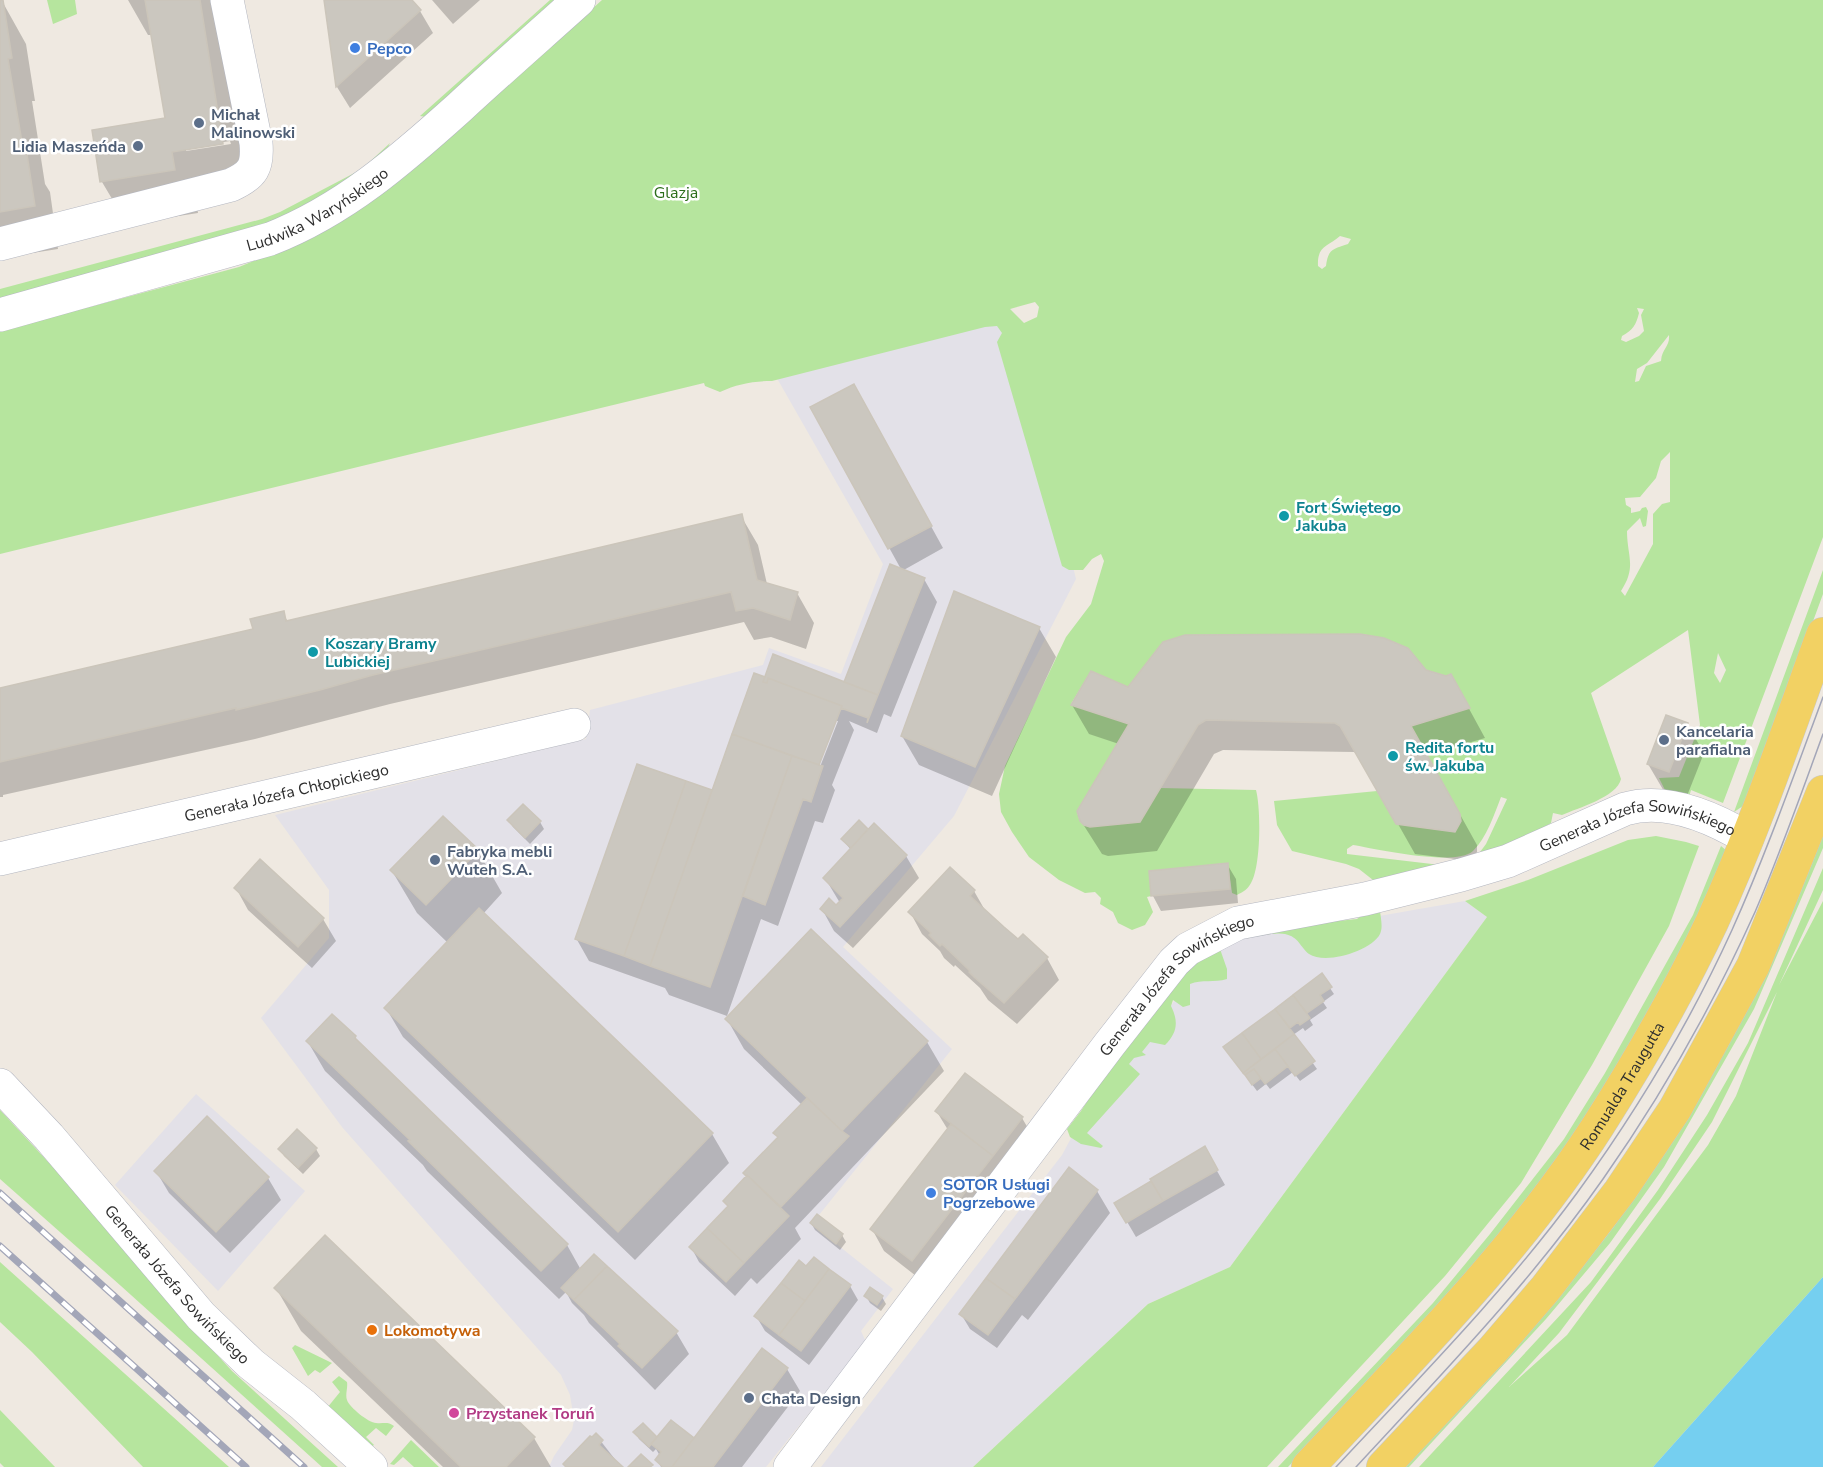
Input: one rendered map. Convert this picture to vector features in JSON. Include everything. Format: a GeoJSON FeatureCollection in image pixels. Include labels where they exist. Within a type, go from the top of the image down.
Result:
{"type":"FeatureCollection","features":[{"type":"Feature","properties":{"kind":"main road","name":"Romualda Traugutta"},"geometry":{"type":"LineString","coordinates":[[1308,1467],[1440,1326],[1510,1245],[1591,1136],[1672,1000],[1712,922],[1748,838],[1823,634]]}},
{"type":"Feature","properties":{"kind":"main road"},"geometry":{"type":"LineString","coordinates":[[1383,1467],[1492,1351],[1546,1288],[1620,1191],[1675,1109],[1753,966],[1823,792]]}},
{"type":"Feature","properties":{"kind":"street"},"geometry":{"type":"LineString","coordinates":[[0,244],[231,185],[250,174],[256,162],[256,144],[227,0]]}},
{"type":"Feature","properties":{"kind":"street","name":"Ludwika Waryńskiego"},"geometry":{"type":"LineString","coordinates":[[0,315],[270,239],[333,209],[356,194],[415,140],[579,0]]}},
{"type":"Feature","properties":{"kind":"street","name":"Generała Józefa Chłopickiego"},"geometry":{"type":"LineString","coordinates":[[0,859],[574,725]]}},
{"type":"Feature","properties":{"kind":"street","name":"Generała Józefa Sowińskiego"},"geometry":{"type":"LineString","coordinates":[[790,1467],[1109,1045],[1174,962],[1188,949],[1239,923],[1386,894],[1508,861],[1637,805],[1679,809],[1725,825],[1748,838]]}},
{"type":"Feature","properties":{"kind":"street","name":"Generała Józefa Sowińskiego"},"geometry":{"type":"LineString","coordinates":[[0,1085],[49,1137],[201,1316],[251,1364],[303,1406],[371,1467]]}},
{"type":"Feature","properties":{"kind":"shaded area"},"geometry":{"type":"Polygon","coordinates":[[[1011,308],[1076,579],[954,816],[843,947],[952,1049],[819,1215],[817,1214],[810,1223],[893,1289],[861,1331],[866,1342],[766,1467],[549,1467],[572,1430],[574,1420],[570,1395],[561,1375],[342,1127],[261,1018],[329,938],[329,890],[275,815],[586,739],[590,710],[763,665],[769,648],[841,674],[883,564],[770,366],[1011,308]]]}},
{"type":"Feature","properties":{"kind":"shaded area"},"geometry":{"type":"Polygon","coordinates":[[[1465,901],[1487,917],[1230,1267],[1148,1304],[973,1467],[821,1467],[1062,1155],[1076,1129],[1206,960],[1220,949],[1245,937],[1282,933],[1465,901]]]}},
{"type":"Feature","properties":{"kind":"shaded area"},"geometry":{"type":"Polygon","coordinates":[[[196,1094],[305,1191],[218,1291],[115,1185],[196,1094]]]}},
{"type":"Feature","properties":{"kind":"green space"},"geometry":{"type":"Polygon","coordinates":[[[47,0],[75,0],[77,14],[53,24],[47,0]]]}},
{"type":"Feature","properties":{"kind":"green space"},"geometry":{"type":"Polygon","coordinates":[[[550,0],[559,0],[427,117],[420,116],[550,0]]]}},
{"type":"Feature","properties":{"kind":"green space","name":"Glazja"},"geometry":{"type":"Polygon","coordinates":[[[602,0],[1823,0],[1823,537],[1723,803],[1691,790],[1689,797],[1666,792],[1659,778],[1679,777],[1700,725],[1688,630],[1591,693],[1621,779],[1612,791],[1596,801],[1562,815],[1553,813],[1551,823],[1509,850],[1389,883],[1373,880],[1359,869],[1346,864],[1292,851],[1277,825],[1274,801],[1377,791],[1396,824],[1455,832],[1461,821],[1460,814],[1411,726],[1470,708],[1451,674],[1446,676],[1426,670],[1408,648],[1384,638],[1361,634],[1185,635],[1163,642],[1128,687],[1091,671],[1071,704],[1129,724],[1077,811],[1078,817],[1080,822],[1090,827],[1140,821],[1160,788],[1256,790],[1259,810],[1257,864],[1251,883],[1237,895],[1232,893],[1228,863],[1150,871],[1151,896],[1147,897],[1153,912],[1145,925],[1132,930],[1118,923],[1113,912],[1100,904],[1101,898],[1095,892],[1085,893],[1059,880],[1029,857],[1001,812],[999,794],[1005,766],[1066,637],[1091,604],[1104,561],[1101,554],[1092,559],[1083,570],[1069,570],[1062,566],[997,342],[1002,333],[997,326],[985,327],[772,381],[739,385],[720,392],[705,386],[704,383],[0,554],[0,331],[239,267],[281,250],[511,82],[602,0]],[[1340,236],[1324,248],[1318,259],[1318,266],[1322,269],[1326,266],[1332,250],[1348,244],[1351,239],[1340,236]],[[1035,302],[1010,309],[1024,323],[1037,317],[1039,307],[1035,302]],[[1637,308],[1638,317],[1634,327],[1622,336],[1621,340],[1626,342],[1644,331],[1641,315],[1644,309],[1637,308]],[[1669,335],[1647,363],[1637,369],[1635,382],[1639,381],[1646,366],[1661,361],[1669,335]],[[1670,452],[1661,461],[1656,478],[1640,497],[1625,498],[1626,505],[1631,508],[1631,513],[1646,507],[1648,511],[1646,526],[1643,527],[1640,518],[1627,531],[1630,568],[1621,591],[1625,596],[1653,544],[1653,514],[1662,504],[1670,502],[1670,452]],[[1718,653],[1714,673],[1720,683],[1726,670],[1718,653]],[[1501,797],[1478,845],[1464,856],[1415,856],[1353,845],[1347,849],[1347,854],[1449,866],[1477,856],[1486,844],[1507,799],[1501,797]]]}},
{"type":"Feature","properties":{"kind":"green space"},"geometry":{"type":"Polygon","coordinates":[[[390,143],[385,153],[362,170],[300,209],[255,229],[0,303],[0,289],[262,219],[280,212],[362,169],[390,143]]]}},
{"type":"Feature","properties":{"kind":"green space"},"geometry":{"type":"Polygon","coordinates":[[[1823,570],[1823,594],[1746,804],[1734,812],[1823,570]]]}},
{"type":"Feature","properties":{"kind":"green space"},"geometry":{"type":"Polygon","coordinates":[[[1823,835],[1823,848],[1754,1009],[1664,1167],[1610,1243],[1546,1319],[1409,1467],[1400,1467],[1557,1297],[1612,1230],[1648,1177],[1699,1096],[1746,1011],[1787,924],[1823,835]]]}},
{"type":"Feature","properties":{"kind":"green space"},"geometry":{"type":"Polygon","coordinates":[[[1656,836],[1699,846],[1669,926],[1592,1065],[1521,1183],[1445,1276],[1267,1467],[973,1467],[1148,1304],[1230,1267],[1487,917],[1465,901],[1528,880],[1628,840],[1656,836]]]}},
{"type":"Feature","properties":{"kind":"green space"},"geometry":{"type":"Polygon","coordinates":[[[1721,846],[1727,851],[1675,965],[1624,1056],[1582,1124],[1530,1199],[1407,1342],[1288,1467],[1278,1467],[1433,1303],[1564,1139],[1605,1073],[1693,915],[1721,846]]]}},
{"type":"Feature","properties":{"kind":"green space"},"geometry":{"type":"Polygon","coordinates":[[[1823,868],[1823,890],[1779,985],[1823,901],[1823,1277],[1653,1467],[1419,1467],[1591,1282],[1658,1190],[1707,1115],[1748,1043],[1823,868]],[[1777,992],[1712,1122],[1660,1199],[1559,1333],[1509,1387],[1567,1335],[1708,1145],[1736,1096],[1777,992]]]}},
{"type":"Feature","properties":{"kind":"green space"},"geometry":{"type":"Polygon","coordinates":[[[1380,911],[1381,929],[1375,940],[1358,951],[1337,957],[1326,958],[1309,954],[1290,935],[1280,933],[1231,942],[1331,920],[1357,919],[1365,913],[1380,911]]]}},
{"type":"Feature","properties":{"kind":"green space"},"geometry":{"type":"Polygon","coordinates":[[[1220,949],[1227,969],[1227,979],[1190,984],[1190,1005],[1183,1007],[1173,1000],[1171,1006],[1176,1027],[1172,1036],[1165,1045],[1150,1042],[1142,1052],[1146,1055],[1134,1058],[1129,1064],[1140,1074],[1087,1133],[1103,1146],[1101,1148],[1081,1144],[1070,1137],[1067,1129],[1118,1053],[1191,961],[1220,949]]]}},
{"type":"Feature","properties":{"kind":"green space"},"geometry":{"type":"Polygon","coordinates":[[[0,1110],[140,1261],[156,1288],[232,1371],[338,1467],[322,1467],[0,1179],[0,1110]]]}},
{"type":"Feature","properties":{"kind":"green space"},"geometry":{"type":"Polygon","coordinates":[[[0,1262],[229,1467],[143,1467],[0,1322],[0,1262]]]}},
{"type":"Feature","properties":{"kind":"green space"},"geometry":{"type":"Polygon","coordinates":[[[295,1345],[332,1363],[320,1373],[315,1370],[308,1376],[292,1348],[295,1345]]]}},
{"type":"Feature","properties":{"kind":"green space"},"geometry":{"type":"Polygon","coordinates":[[[339,1376],[347,1382],[347,1400],[355,1410],[373,1422],[394,1426],[386,1436],[376,1428],[366,1437],[374,1445],[371,1447],[327,1408],[340,1392],[332,1382],[339,1376]]]}},
{"type":"Feature","properties":{"kind":"green space"},"geometry":{"type":"Polygon","coordinates":[[[0,1410],[55,1467],[4,1467],[0,1463],[0,1410]]]}},
{"type":"Feature","properties":{"kind":"green space"},"geometry":{"type":"Polygon","coordinates":[[[411,1440],[439,1467],[414,1467],[403,1457],[394,1465],[390,1464],[411,1440]]]}},
{"type":"Feature","properties":{"kind":"water"},"geometry":{"type":"Polygon","coordinates":[[[1823,1277],[1823,1467],[1653,1467],[1823,1277]]]}},
{"type":"Feature","properties":{"kind":"building"},"geometry":{"type":"Polygon","coordinates":[[[0,0],[3,0],[12,58],[8,59],[35,206],[0,212],[0,0]]]}},
{"type":"Feature","properties":{"kind":"building"},"geometry":{"type":"Polygon","coordinates":[[[145,0],[200,0],[223,144],[172,152],[175,170],[100,182],[92,130],[165,118],[145,0]]]}},
{"type":"Feature","properties":{"kind":"building","name":"Pepco"},"geometry":{"type":"Polygon","coordinates":[[[324,0],[412,0],[421,10],[336,87],[324,0]]]}},
{"type":"Feature","properties":{"kind":"building"},"geometry":{"type":"Polygon","coordinates":[[[854,384],[932,526],[888,549],[810,407],[854,384]]]}},
{"type":"Feature","properties":{"kind":"building","name":"Koszary Bramy Lubickiej"},"geometry":{"type":"Polygon","coordinates":[[[742,514],[757,580],[798,592],[790,620],[753,608],[736,611],[731,592],[373,675],[236,710],[236,708],[0,762],[0,688],[253,629],[250,619],[284,611],[286,621],[742,514]]]}},
{"type":"Feature","properties":{"kind":"building"},"geometry":{"type":"Polygon","coordinates":[[[890,564],[925,578],[878,695],[844,682],[890,564]]]}},
{"type":"Feature","properties":{"kind":"building"},"geometry":{"type":"Polygon","coordinates":[[[954,591],[1040,627],[975,767],[901,736],[954,591]]]}},
{"type":"Feature","properties":{"kind":"building","name":"Redita fortu św. Jakuba"},"geometry":{"type":"Polygon","coordinates":[[[1360,634],[1384,638],[1408,648],[1426,670],[1446,676],[1451,674],[1470,708],[1411,726],[1460,814],[1461,821],[1455,832],[1396,824],[1340,726],[1335,723],[1206,720],[1198,725],[1140,822],[1090,827],[1080,821],[1077,811],[1129,724],[1071,705],[1091,671],[1128,687],[1163,642],[1185,635],[1360,634]]]}},
{"type":"Feature","properties":{"kind":"building"},"geometry":{"type":"Polygon","coordinates":[[[773,654],[878,695],[867,723],[868,718],[841,708],[842,706],[768,678],[767,683],[763,682],[773,654]]]}},
{"type":"Feature","properties":{"kind":"building"},"geometry":{"type":"Polygon","coordinates":[[[754,673],[765,677],[763,682],[767,683],[768,678],[842,706],[819,765],[732,734],[754,673]]]}},
{"type":"Feature","properties":{"kind":"building"},"geometry":{"type":"Polygon","coordinates":[[[1666,715],[1688,723],[1669,772],[1647,764],[1666,715]]]}},
{"type":"Feature","properties":{"kind":"building"},"geometry":{"type":"Polygon","coordinates":[[[732,734],[792,756],[710,987],[650,966],[732,734]]]}},
{"type":"Feature","properties":{"kind":"building"},"geometry":{"type":"Polygon","coordinates":[[[792,756],[823,766],[811,802],[803,799],[765,905],[743,896],[792,756]]]}},
{"type":"Feature","properties":{"kind":"building"},"geometry":{"type":"Polygon","coordinates":[[[637,764],[686,781],[624,956],[575,939],[637,764]]]}},
{"type":"Feature","properties":{"kind":"building"},"geometry":{"type":"Polygon","coordinates":[[[686,781],[712,790],[650,966],[624,956],[686,781]]]}},
{"type":"Feature","properties":{"kind":"building"},"geometry":{"type":"Polygon","coordinates":[[[523,804],[541,821],[525,838],[507,820],[523,804]]]}},
{"type":"Feature","properties":{"kind":"building","name":"Fabryka mebli Wuteh S.A."},"geometry":{"type":"Polygon","coordinates":[[[443,816],[479,850],[426,905],[390,870],[443,816]]]}},
{"type":"Feature","properties":{"kind":"building"},"geometry":{"type":"Polygon","coordinates":[[[859,820],[868,829],[851,848],[841,839],[859,820]]]}},
{"type":"Feature","properties":{"kind":"building"},"geometry":{"type":"Polygon","coordinates":[[[874,823],[907,855],[840,927],[820,909],[829,898],[836,905],[843,898],[823,878],[874,823]]]}},
{"type":"Feature","properties":{"kind":"building"},"geometry":{"type":"Polygon","coordinates":[[[260,859],[324,918],[298,947],[234,888],[260,859]]]}},
{"type":"Feature","properties":{"kind":"building"},"geometry":{"type":"Polygon","coordinates":[[[1228,863],[1230,889],[1151,896],[1149,871],[1228,863]]]}},
{"type":"Feature","properties":{"kind":"building"},"geometry":{"type":"Polygon","coordinates":[[[950,867],[975,890],[970,896],[1018,939],[1023,934],[1048,957],[1004,1003],[974,977],[942,944],[940,946],[929,935],[931,933],[908,912],[950,867]]]}},
{"type":"Feature","properties":{"kind":"building"},"geometry":{"type":"Polygon","coordinates":[[[479,908],[713,1133],[618,1232],[384,1008],[479,908]]]}},
{"type":"Feature","properties":{"kind":"building"},"geometry":{"type":"Polygon","coordinates":[[[811,929],[928,1041],[842,1131],[725,1019],[811,929]]]}},
{"type":"Feature","properties":{"kind":"building"},"geometry":{"type":"Polygon","coordinates":[[[1322,973],[1332,987],[1320,995],[1324,1001],[1307,1013],[1293,995],[1322,973]]]}},
{"type":"Feature","properties":{"kind":"building"},"geometry":{"type":"Polygon","coordinates":[[[1293,995],[1310,1018],[1290,1028],[1275,1009],[1293,995]]]}},
{"type":"Feature","properties":{"kind":"building"},"geometry":{"type":"Polygon","coordinates":[[[1275,1009],[1294,1034],[1261,1059],[1242,1033],[1275,1009]]]}},
{"type":"Feature","properties":{"kind":"building"},"geometry":{"type":"Polygon","coordinates":[[[332,1014],[568,1244],[541,1271],[408,1141],[410,1140],[306,1041],[332,1014]]]}},
{"type":"Feature","properties":{"kind":"building"},"geometry":{"type":"Polygon","coordinates":[[[1242,1033],[1261,1059],[1243,1073],[1223,1047],[1242,1033]]]}},
{"type":"Feature","properties":{"kind":"building"},"geometry":{"type":"Polygon","coordinates":[[[1294,1034],[1315,1061],[1295,1076],[1275,1049],[1294,1034]]]}},
{"type":"Feature","properties":{"kind":"building"},"geometry":{"type":"Polygon","coordinates":[[[1275,1049],[1288,1066],[1265,1084],[1254,1069],[1245,1075],[1243,1073],[1275,1049]]]}},
{"type":"Feature","properties":{"kind":"building"},"geometry":{"type":"Polygon","coordinates":[[[1254,1069],[1261,1078],[1252,1085],[1245,1075],[1254,1069]]]}},
{"type":"Feature","properties":{"kind":"building"},"geometry":{"type":"Polygon","coordinates":[[[965,1073],[1023,1117],[993,1156],[935,1111],[965,1073]]]}},
{"type":"Feature","properties":{"kind":"building"},"geometry":{"type":"Polygon","coordinates":[[[807,1098],[849,1136],[781,1207],[743,1173],[778,1137],[773,1133],[807,1098]]]}},
{"type":"Feature","properties":{"kind":"building"},"geometry":{"type":"Polygon","coordinates":[[[207,1116],[269,1177],[216,1232],[154,1171],[207,1116]]]}},
{"type":"Feature","properties":{"kind":"building","name":"SOTOR Usługi Pogrzebowe"},"geometry":{"type":"Polygon","coordinates":[[[951,1124],[993,1156],[912,1261],[870,1229],[951,1124]]]}},
{"type":"Feature","properties":{"kind":"building"},"geometry":{"type":"Polygon","coordinates":[[[297,1129],[317,1148],[298,1168],[278,1149],[297,1129]]]}},
{"type":"Feature","properties":{"kind":"building"},"geometry":{"type":"Polygon","coordinates":[[[1205,1146],[1218,1170],[1163,1201],[1150,1179],[1205,1146]]]}},
{"type":"Feature","properties":{"kind":"building"},"geometry":{"type":"Polygon","coordinates":[[[1069,1167],[1098,1190],[1015,1299],[986,1278],[1069,1167]]]}},
{"type":"Feature","properties":{"kind":"building"},"geometry":{"type":"Polygon","coordinates":[[[747,1175],[789,1216],[744,1263],[707,1228],[728,1206],[723,1201],[747,1175]]]}},
{"type":"Feature","properties":{"kind":"building"},"geometry":{"type":"Polygon","coordinates":[[[1151,1181],[1163,1201],[1126,1223],[1114,1203],[1151,1181]]]}},
{"type":"Feature","properties":{"kind":"building"},"geometry":{"type":"Polygon","coordinates":[[[817,1214],[843,1234],[836,1244],[810,1223],[817,1214]]]}},
{"type":"Feature","properties":{"kind":"building"},"geometry":{"type":"Polygon","coordinates":[[[707,1228],[744,1263],[726,1282],[689,1247],[707,1228]]]}},
{"type":"Feature","properties":{"kind":"building","name":"Lokomotywa"},"geometry":{"type":"Polygon","coordinates":[[[325,1235],[535,1437],[506,1467],[461,1467],[274,1288],[325,1235]]]}},
{"type":"Feature","properties":{"kind":"building"},"geometry":{"type":"Polygon","coordinates":[[[594,1254],[607,1266],[574,1300],[561,1288],[594,1254]]]}},
{"type":"Feature","properties":{"kind":"building"},"geometry":{"type":"Polygon","coordinates":[[[814,1257],[829,1269],[805,1301],[781,1283],[799,1260],[806,1266],[814,1257]]]}},
{"type":"Feature","properties":{"kind":"building"},"geometry":{"type":"Polygon","coordinates":[[[607,1266],[678,1331],[642,1368],[574,1300],[607,1266]]]}},
{"type":"Feature","properties":{"kind":"building"},"geometry":{"type":"Polygon","coordinates":[[[829,1269],[851,1285],[801,1351],[779,1335],[829,1269]]]}},
{"type":"Feature","properties":{"kind":"building"},"geometry":{"type":"Polygon","coordinates":[[[986,1278],[1015,1299],[988,1335],[959,1314],[986,1278]]]}},
{"type":"Feature","properties":{"kind":"building"},"geometry":{"type":"Polygon","coordinates":[[[781,1283],[805,1301],[779,1335],[754,1316],[781,1283]]]}},
{"type":"Feature","properties":{"kind":"building"},"geometry":{"type":"Polygon","coordinates":[[[870,1287],[883,1296],[877,1305],[864,1296],[870,1287]]]}},
{"type":"Feature","properties":{"kind":"building"},"geometry":{"type":"Polygon","coordinates":[[[762,1348],[788,1368],[713,1467],[672,1467],[762,1348]]]}},
{"type":"Feature","properties":{"kind":"building"},"geometry":{"type":"Polygon","coordinates":[[[671,1420],[694,1438],[672,1467],[663,1467],[655,1460],[661,1452],[651,1444],[671,1420]]]}},
{"type":"Feature","properties":{"kind":"building"},"geometry":{"type":"Polygon","coordinates":[[[643,1423],[657,1437],[649,1447],[633,1432],[643,1423]]]}},
{"type":"Feature","properties":{"kind":"building"},"geometry":{"type":"Polygon","coordinates":[[[596,1433],[603,1440],[599,1445],[623,1467],[566,1467],[563,1464],[590,1436],[596,1433]]]}},
{"type":"Feature","properties":{"kind":"building"},"geometry":{"type":"Polygon","coordinates":[[[641,1454],[653,1465],[628,1467],[641,1454]]]}},
{"type":"Feature","properties":{"kind":"tram line"},"geometry":{"type":"LineString","coordinates":[[1336,1467],[1521,1265],[1577,1193],[1641,1098],[1699,998],[1732,930],[1768,843],[1823,697]]}},
{"type":"Feature","properties":{"kind":"tram line"},"geometry":{"type":"LineString","coordinates":[[1356,1467],[1484,1327],[1546,1255],[1603,1179],[1646,1115],[1704,1015],[1755,912],[1823,734]]}},
{"type":"Feature","properties":{"kind":"railway"},"geometry":{"type":"LineString","coordinates":[[0,1193],[304,1467]]}},
{"type":"Feature","properties":{"kind":"railway"},"geometry":{"type":"LineString","coordinates":[[0,1246],[246,1467]]}},
{"type":"Feature","properties":{"kind":"place","name":"Pepco"},"geometry":{"type":"Point","coordinates":[355,48]}},
{"type":"Feature","properties":{"kind":"place","name":"Michał Malinowski"},"geometry":{"type":"Point","coordinates":[199,123]}},
{"type":"Feature","properties":{"kind":"place","name":"Lidia Maszeńda"},"geometry":{"type":"Point","coordinates":[138,146]}},
{"type":"Feature","properties":{"kind":"place","name":"Fort Świętego Jakuba"},"geometry":{"type":"Point","coordinates":[1284,516]}},
{"type":"Feature","properties":{"kind":"place","name":"Koszary Bramy Lubickiej"},"geometry":{"type":"Point","coordinates":[313,652]}},
{"type":"Feature","properties":{"kind":"place","name":"Kancelaria parafialna"},"geometry":{"type":"Point","coordinates":[1664,740]}},
{"type":"Feature","properties":{"kind":"place","name":"Redita fortu św. Jakuba"},"geometry":{"type":"Point","coordinates":[1393,756]}},
{"type":"Feature","properties":{"kind":"place","name":"Fabryka mebli Wuteh S.A."},"geometry":{"type":"Point","coordinates":[435,860]}},
{"type":"Feature","properties":{"kind":"place","name":"SOTOR Usługi Pogrzebowe"},"geometry":{"type":"Point","coordinates":[931,1193]}},
{"type":"Feature","properties":{"kind":"place","name":"Lokomotywa"},"geometry":{"type":"Point","coordinates":[372,1330]}},
{"type":"Feature","properties":{"kind":"place","name":"Chata Design"},"geometry":{"type":"Point","coordinates":[749,1398]}},
{"type":"Feature","properties":{"kind":"place","name":"Przystanek Toruń"},"geometry":{"type":"Point","coordinates":[454,1413]}}]}
